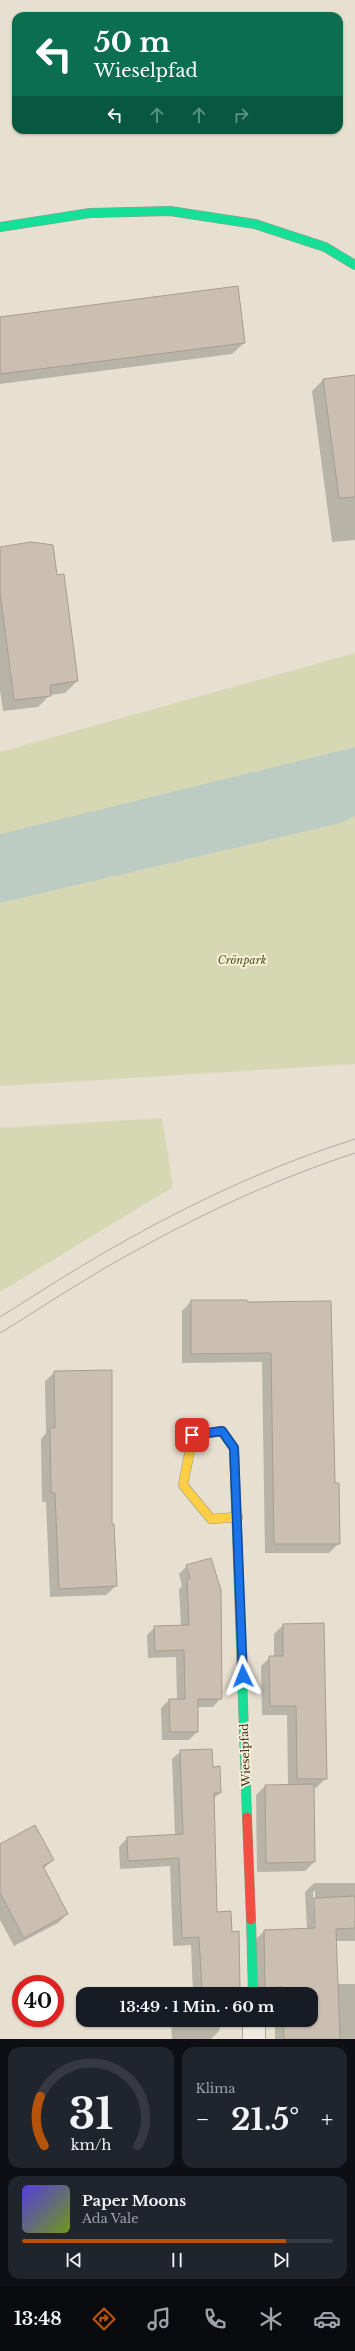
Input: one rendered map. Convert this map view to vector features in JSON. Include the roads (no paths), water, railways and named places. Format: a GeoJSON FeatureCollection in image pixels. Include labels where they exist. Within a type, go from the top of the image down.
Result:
{"type":"FeatureCollection","features":[{"type":"Feature","properties":{"kind":"street"},"geometry":{"type":"LineString","coordinates":[[0,227],[90,213],[170,211],[255,224],[325,247],[355,265]]}},
{"type":"Feature","properties":{"kind":"street","name":"Wieselpfad"},"geometry":{"type":"LineString","coordinates":[[238,1517],[211,1519],[183,1485],[192,1435],[222,1431],[234,1448],[238,1517],[253,1987]]}},
{"type":"Feature","properties":{"kind":"street"},"geometry":{"type":"LineString","coordinates":[[254,2027],[254,2039]]}},
{"type":"Feature","properties":{"kind":"tram line"},"geometry":{"type":"LineString","coordinates":[[0,1317],[97,1257],[184,1209],[297,1159],[355,1139]]}},
{"type":"Feature","properties":{"kind":"tram line"},"geometry":{"type":"LineString","coordinates":[[0,1333],[102,1270],[190,1222],[271,1184],[355,1153]]}},
{"type":"Feature","properties":{"kind":"park label","name":"Crönpark"},"geometry":{"type":"Point","coordinates":[242,960]}}]}
